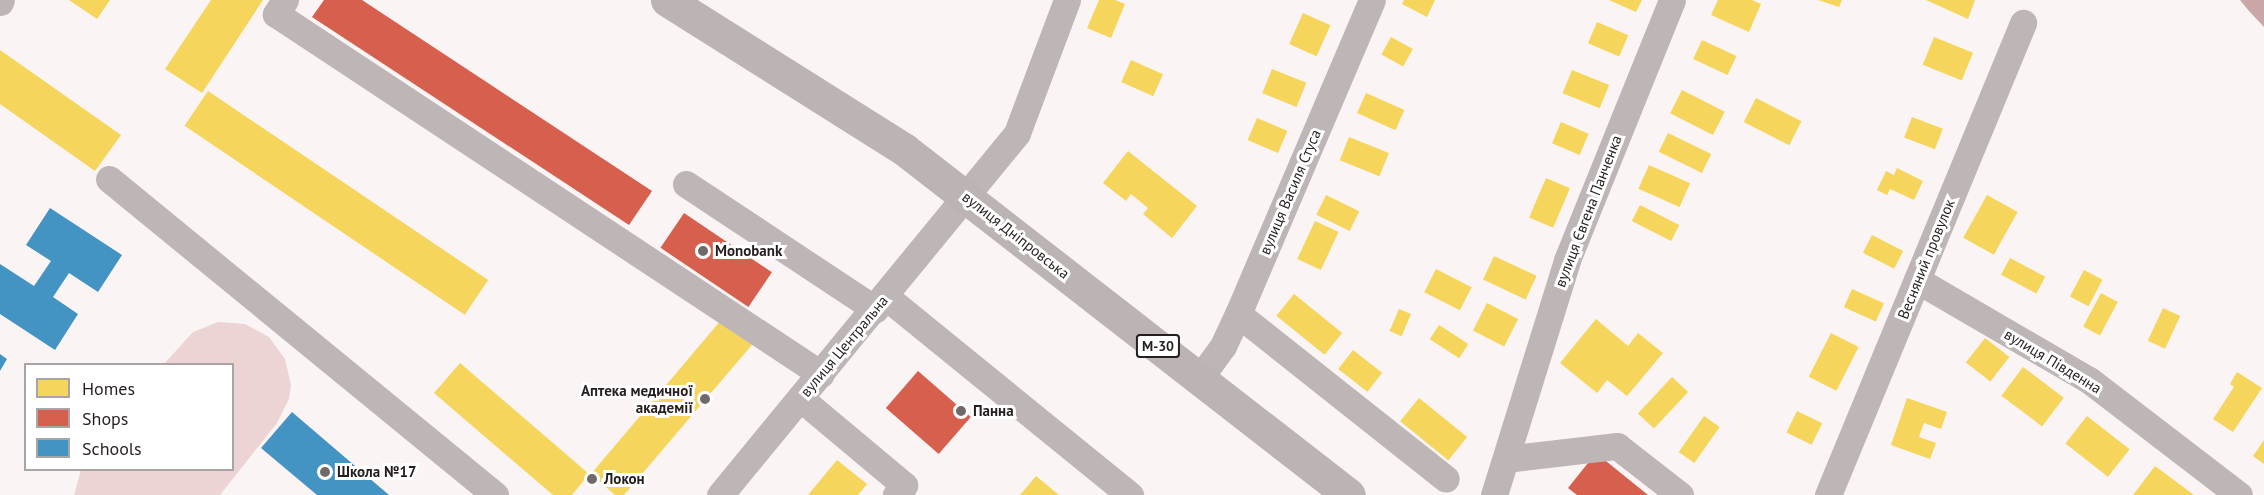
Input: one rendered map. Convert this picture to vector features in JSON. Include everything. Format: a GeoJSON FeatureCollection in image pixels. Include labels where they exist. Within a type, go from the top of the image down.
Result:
{"type":"FeatureCollection","features":[{"type":"Feature","properties":{"kind":"highway","name":"вулиця Дніпровська"},"geometry":{"type":"LineString","coordinates":[[670,1],[905,150],[1349,495]]}},
{"type":"Feature","properties":{"kind":"street"},"geometry":{"type":"LineString","coordinates":[[285,0],[276,14],[821,374]]}},
{"type":"Feature","properties":{"kind":"street","name":"вулиця Центральна"},"geometry":{"type":"LineString","coordinates":[[720,495],[967,197],[1017,133],[1067,0]]}},
{"type":"Feature","properties":{"kind":"street","name":"вулиця Василя Стуса"},"geometry":{"type":"LineString","coordinates":[[1199,379],[1223,346],[1238,314],[1372,0]]}},
{"type":"Feature","properties":{"kind":"street","name":"вулиця Євгена Панченка"},"geometry":{"type":"LineString","coordinates":[[1494,495],[1566,260],[1672,0]]}},
{"type":"Feature","properties":{"kind":"street","name":"Весняний провулок"},"geometry":{"type":"LineString","coordinates":[[1828,495],[2023,23]]}},
{"type":"Feature","properties":{"kind":"street"},"geometry":{"type":"LineString","coordinates":[[108,179],[495,495]]}},
{"type":"Feature","properties":{"kind":"street"},"geometry":{"type":"LineString","coordinates":[[686,184],[880,303],[1130,495]]}},
{"type":"Feature","properties":{"kind":"street","name":"вулиця Південна"},"geometry":{"type":"LineString","coordinates":[[1917,280],[2089,380],[2239,495]]}},
{"type":"Feature","properties":{"kind":"street"},"geometry":{"type":"LineString","coordinates":[[1238,314],[1446,479]]}},
{"type":"Feature","properties":{"kind":"street"},"geometry":{"type":"LineString","coordinates":[[801,398],[904,485],[896,495]]}},
{"type":"Feature","properties":{"kind":"street"},"geometry":{"type":"LineString","coordinates":[[1506,459],[1617,446],[1680,495]]}},
{"type":"Feature","properties":{"kind":"shaded area"},"geometry":{"type":"Polygon","coordinates":[[[2240,0],[2264,0],[2264,27],[2249,11],[2240,0]]]}},
{"type":"Feature","properties":{"kind":"shaded area"},"geometry":{"type":"Polygon","coordinates":[[[218,322],[245,324],[269,337],[285,359],[291,385],[289,399],[277,423],[220,495],[74,495],[81,471],[234,471],[234,363],[165,363],[193,332],[218,322]]]}},
{"type":"Feature","properties":{"kind":"building: Homes"},"geometry":{"type":"Polygon","coordinates":[[[69,0],[110,0],[97,19],[69,0]]]}},
{"type":"Feature","properties":{"kind":"building: Homes"},"geometry":{"type":"Polygon","coordinates":[[[211,0],[263,0],[202,93],[165,69],[211,0]]]}},
{"type":"Feature","properties":{"kind":"building: Homes"},"geometry":{"type":"Polygon","coordinates":[[[1099,0],[1115,0],[1125,4],[1111,38],[1087,28],[1099,0]]]}},
{"type":"Feature","properties":{"kind":"building: Homes"},"geometry":{"type":"Polygon","coordinates":[[[1404,0],[1435,0],[1427,17],[1402,4],[1404,0]]]}},
{"type":"Feature","properties":{"kind":"building: Homes"},"geometry":{"type":"Polygon","coordinates":[[[1609,0],[1642,0],[1636,12],[1609,0]]]}},
{"type":"Feature","properties":{"kind":"building: Homes"},"geometry":{"type":"Polygon","coordinates":[[[1718,0],[1752,0],[1761,4],[1749,32],[1711,15],[1718,0]]]}},
{"type":"Feature","properties":{"kind":"building: Homes"},"geometry":{"type":"Polygon","coordinates":[[[1818,0],[1842,0],[1839,7],[1818,0]]]}},
{"type":"Feature","properties":{"kind":"building: Homes"},"geometry":{"type":"Polygon","coordinates":[[[1926,0],[1975,0],[1968,19],[1926,0]]]}},
{"type":"Feature","properties":{"kind":"building: Homes"},"geometry":{"type":"Polygon","coordinates":[[[1303,13],[1330,25],[1317,56],[1289,44],[1303,13]]]}},
{"type":"Feature","properties":{"kind":"building: Homes"},"geometry":{"type":"Polygon","coordinates":[[[1597,22],[1628,35],[1619,56],[1588,43],[1597,22]]]}},
{"type":"Feature","properties":{"kind":"building: Homes"},"geometry":{"type":"Polygon","coordinates":[[[1391,37],[1413,49],[1403,67],[1381,54],[1391,37]]]}},
{"type":"Feature","properties":{"kind":"building: Homes"},"geometry":{"type":"Polygon","coordinates":[[[1934,37],[1973,53],[1962,81],[1923,65],[1934,37]]]}},
{"type":"Feature","properties":{"kind":"building: Homes"},"geometry":{"type":"Polygon","coordinates":[[[1702,40],[1736,56],[1728,75],[1693,59],[1702,40]]]}},
{"type":"Feature","properties":{"kind":"building: Homes"},"geometry":{"type":"Polygon","coordinates":[[[0,50],[121,135],[95,171],[0,104],[0,50]]]}},
{"type":"Feature","properties":{"kind":"building: Homes"},"geometry":{"type":"Polygon","coordinates":[[[1131,60],[1163,74],[1153,96],[1121,82],[1131,60]]]}},
{"type":"Feature","properties":{"kind":"building: Homes"},"geometry":{"type":"Polygon","coordinates":[[[1272,69],[1306,83],[1297,107],[1262,93],[1272,69]]]}},
{"type":"Feature","properties":{"kind":"building: Homes"},"geometry":{"type":"Polygon","coordinates":[[[1572,70],[1609,85],[1600,108],[1563,93],[1572,70]]]}},
{"type":"Feature","properties":{"kind":"building: Homes"},"geometry":{"type":"Polygon","coordinates":[[[1682,90],[1725,112],[1713,135],[1670,113],[1682,90]]]}},
{"type":"Feature","properties":{"kind":"building: Homes"},"geometry":{"type":"Polygon","coordinates":[[[208,91],[488,280],[465,315],[185,126],[208,91]]]}},
{"type":"Feature","properties":{"kind":"building: Homes"},"geometry":{"type":"Polygon","coordinates":[[[1366,93],[1404,110],[1395,130],[1357,113],[1366,93]]]}},
{"type":"Feature","properties":{"kind":"building: Homes"},"geometry":{"type":"Polygon","coordinates":[[[1756,98],[1801,121],[1789,145],[1744,122],[1756,98]]]}},
{"type":"Feature","properties":{"kind":"building: Homes"},"geometry":{"type":"Polygon","coordinates":[[[1912,117],[1943,129],[1935,149],[1904,138],[1912,117]]]}},
{"type":"Feature","properties":{"kind":"building: Homes"},"geometry":{"type":"Polygon","coordinates":[[[1257,118],[1287,131],[1278,153],[1248,140],[1257,118]]]}},
{"type":"Feature","properties":{"kind":"building: Homes"},"geometry":{"type":"Polygon","coordinates":[[[1561,122],[1589,134],[1580,155],[1552,143],[1561,122]]]}},
{"type":"Feature","properties":{"kind":"building: Homes"},"geometry":{"type":"Polygon","coordinates":[[[1668,133],[1711,154],[1702,173],[1659,152],[1668,133]]]}},
{"type":"Feature","properties":{"kind":"building: Homes"},"geometry":{"type":"Polygon","coordinates":[[[1349,137],[1389,153],[1380,176],[1340,160],[1349,137]]]}},
{"type":"Feature","properties":{"kind":"building: Homes"},"geometry":{"type":"Polygon","coordinates":[[[1128,151],[1197,206],[1172,238],[1143,214],[1148,208],[1131,194],[1126,201],[1103,183],[1128,151]]]}},
{"type":"Feature","properties":{"kind":"building: Homes"},"geometry":{"type":"Polygon","coordinates":[[[1649,165],[1690,183],[1680,207],[1638,189],[1649,165]]]}},
{"type":"Feature","properties":{"kind":"building: Homes"},"geometry":{"type":"Polygon","coordinates":[[[1897,168],[1923,181],[1914,200],[1890,189],[1887,195],[1877,190],[1886,171],[1894,175],[1897,168]]]}},
{"type":"Feature","properties":{"kind":"building: Homes"},"geometry":{"type":"Polygon","coordinates":[[[1546,178],[1570,188],[1553,228],[1529,218],[1546,178]]]}},
{"type":"Feature","properties":{"kind":"building: Homes"},"geometry":{"type":"Polygon","coordinates":[[[1326,195],[1359,211],[1350,231],[1316,215],[1326,195]]]}},
{"type":"Feature","properties":{"kind":"building: Homes"},"geometry":{"type":"Polygon","coordinates":[[[1987,195],[2018,212],[1994,255],[1963,238],[1987,195]]]}},
{"type":"Feature","properties":{"kind":"building: Homes"},"geometry":{"type":"Polygon","coordinates":[[[1640,205],[1679,225],[1671,241],[1632,221],[1640,205]]]}},
{"type":"Feature","properties":{"kind":"building: Homes"},"geometry":{"type":"Polygon","coordinates":[[[1315,221],[1339,232],[1321,270],[1297,259],[1315,221]]]}},
{"type":"Feature","properties":{"kind":"building: Homes"},"geometry":{"type":"Polygon","coordinates":[[[1872,235],[1903,251],[1894,269],[1863,253],[1872,235]]]}},
{"type":"Feature","properties":{"kind":"building: Homes"},"geometry":{"type":"Polygon","coordinates":[[[1494,256],[1537,276],[1526,299],[1483,280],[1494,256]]]}},
{"type":"Feature","properties":{"kind":"building: Homes"},"geometry":{"type":"Polygon","coordinates":[[[2010,258],[2045,277],[2036,294],[2001,275],[2010,258]]]}},
{"type":"Feature","properties":{"kind":"building: Homes"},"geometry":{"type":"Polygon","coordinates":[[[1436,269],[1472,287],[1460,310],[1424,292],[1436,269]]]}},
{"type":"Feature","properties":{"kind":"building: Homes"},"geometry":{"type":"Polygon","coordinates":[[[2084,270],[2103,280],[2088,306],[2070,296],[2084,270]]]}},
{"type":"Feature","properties":{"kind":"building: Homes"},"geometry":{"type":"Polygon","coordinates":[[[1852,289],[1884,303],[1876,322],[1844,307],[1852,289]]]}},
{"type":"Feature","properties":{"kind":"building: Homes"},"geometry":{"type":"Polygon","coordinates":[[[2101,293],[2118,302],[2100,335],[2083,327],[2101,293]]]}},
{"type":"Feature","properties":{"kind":"building: Homes"},"geometry":{"type":"Polygon","coordinates":[[[1294,294],[1342,333],[1325,355],[1276,316],[1294,294]]]}},
{"type":"Feature","properties":{"kind":"building: Homes"},"geometry":{"type":"Polygon","coordinates":[[[1487,303],[1518,319],[1504,347],[1473,331],[1487,303]]]}},
{"type":"Feature","properties":{"kind":"building: Homes"},"geometry":{"type":"Polygon","coordinates":[[[2163,308],[2180,316],[2165,349],[2148,341],[2163,308]]]}},
{"type":"Feature","properties":{"kind":"building: Homes"},"geometry":{"type":"Polygon","coordinates":[[[1399,309],[1411,314],[1402,336],[1390,331],[1399,309]]]}},
{"type":"Feature","properties":{"kind":"building: Homes"},"geometry":{"type":"Polygon","coordinates":[[[727,313],[757,339],[624,495],[615,495],[591,474],[727,313]]]}},
{"type":"Feature","properties":{"kind":"building: Homes"},"geometry":{"type":"Polygon","coordinates":[[[1596,319],[1628,346],[1638,333],[1663,353],[1627,396],[1607,380],[1597,393],[1560,363],[1596,319]]]}},
{"type":"Feature","properties":{"kind":"building: Homes"},"geometry":{"type":"Polygon","coordinates":[[[1439,325],[1468,344],[1459,358],[1430,339],[1439,325]]]}},
{"type":"Feature","properties":{"kind":"building: Homes"},"geometry":{"type":"Polygon","coordinates":[[[1831,333],[1859,347],[1836,391],[1809,377],[1831,333]]]}},
{"type":"Feature","properties":{"kind":"building: Homes"},"geometry":{"type":"Polygon","coordinates":[[[1985,338],[2009,357],[1990,382],[1966,362],[1985,338]]]}},
{"type":"Feature","properties":{"kind":"building: Homes"},"geometry":{"type":"Polygon","coordinates":[[[1353,350],[1382,373],[1367,392],[1338,369],[1353,350]]]}},
{"type":"Feature","properties":{"kind":"building: Homes"},"geometry":{"type":"Polygon","coordinates":[[[460,363],[589,474],[572,495],[553,495],[434,393],[460,363]]]}},
{"type":"Feature","properties":{"kind":"building: Homes"},"geometry":{"type":"Polygon","coordinates":[[[2023,367],[2064,398],[2042,426],[2001,396],[2023,367]]]}},
{"type":"Feature","properties":{"kind":"building: Homes"},"geometry":{"type":"Polygon","coordinates":[[[2237,372],[2262,388],[2233,432],[2213,419],[2234,387],[2230,384],[2237,372]]]}},
{"type":"Feature","properties":{"kind":"building: Homes"},"geometry":{"type":"Polygon","coordinates":[[[1672,377],[1688,392],[1654,429],[1638,414],[1672,377]]]}},
{"type":"Feature","properties":{"kind":"building: Homes"},"geometry":{"type":"Polygon","coordinates":[[[1419,398],[1467,437],[1448,460],[1400,421],[1419,398]]]}},
{"type":"Feature","properties":{"kind":"building: Homes"},"geometry":{"type":"Polygon","coordinates":[[[1907,398],[1947,412],[1941,429],[1924,423],[1919,437],[1936,443],[1930,459],[1891,445],[1907,398]]]}},
{"type":"Feature","properties":{"kind":"building: Homes"},"geometry":{"type":"Polygon","coordinates":[[[1797,411],[1822,423],[1812,445],[1786,433],[1797,411]]]}},
{"type":"Feature","properties":{"kind":"building: Homes"},"geometry":{"type":"Polygon","coordinates":[[[1704,416],[1720,427],[1694,463],[1679,452],[1704,416]]]}},
{"type":"Feature","properties":{"kind":"building: Homes"},"geometry":{"type":"Polygon","coordinates":[[[2087,416],[2130,449],[2108,477],[2065,444],[2087,416]]]}},
{"type":"Feature","properties":{"kind":"building: Homes"},"geometry":{"type":"Polygon","coordinates":[[[2264,440],[2264,464],[2253,456],[2264,440]]]}},
{"type":"Feature","properties":{"kind":"building: Homes"},"geometry":{"type":"Polygon","coordinates":[[[837,460],[867,484],[858,495],[808,495],[837,460]]]}},
{"type":"Feature","properties":{"kind":"building: Homes"},"geometry":{"type":"Polygon","coordinates":[[[2155,466],[2194,495],[2133,495],[2155,466]]]}},
{"type":"Feature","properties":{"kind":"building: Homes"},"geometry":{"type":"Polygon","coordinates":[[[1036,476],[1059,495],[1020,495],[1036,476]]]}},
{"type":"Feature","properties":{"kind":"building: Shops"},"geometry":{"type":"Polygon","coordinates":[[[324,0],[362,0],[652,191],[629,225],[312,17],[324,0]]]}},
{"type":"Feature","properties":{"kind":"building: Shops"},"geometry":{"type":"Polygon","coordinates":[[[684,213],[772,272],[748,307],[661,248],[684,213]]]}},
{"type":"Feature","properties":{"kind":"building: Shops"},"geometry":{"type":"Polygon","coordinates":[[[918,371],[971,417],[939,454],[886,408],[918,371]]]}},
{"type":"Feature","properties":{"kind":"building: Shops"},"geometry":{"type":"Polygon","coordinates":[[[1596,453],[1648,495],[1577,495],[1568,488],[1596,453]]]}},
{"type":"Feature","properties":{"kind":"building: Schools"},"geometry":{"type":"Polygon","coordinates":[[[50,208],[122,255],[98,292],[69,273],[53,297],[78,314],[55,350],[0,314],[0,264],[34,286],[51,261],[26,245],[50,208]]]}},
{"type":"Feature","properties":{"kind":"building: Schools"},"geometry":{"type":"Polygon","coordinates":[[[0,354],[7,359],[0,371],[0,354]]]}},
{"type":"Feature","properties":{"kind":"building: Schools","name":"Школа №17"},"geometry":{"type":"Polygon","coordinates":[[[292,412],[389,495],[317,495],[261,448],[292,412]]]}},
{"type":"Feature","properties":{"kind":"place","name":"Monobank"},"geometry":{"type":"Point","coordinates":[703,251]}},
{"type":"Feature","properties":{"kind":"place","name":"Аптека медичної академії"},"geometry":{"type":"Point","coordinates":[705,399]}},
{"type":"Feature","properties":{"kind":"place","name":"Панна"},"geometry":{"type":"Point","coordinates":[961,411]}},
{"type":"Feature","properties":{"kind":"place","name":"Школа №17"},"geometry":{"type":"Point","coordinates":[325,472]}},
{"type":"Feature","properties":{"kind":"place","name":"Локон"},"geometry":{"type":"Point","coordinates":[592,479]}}]}
